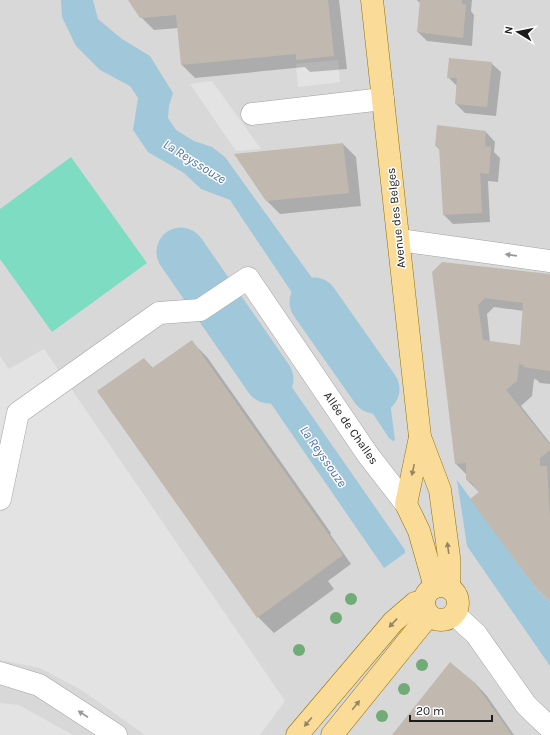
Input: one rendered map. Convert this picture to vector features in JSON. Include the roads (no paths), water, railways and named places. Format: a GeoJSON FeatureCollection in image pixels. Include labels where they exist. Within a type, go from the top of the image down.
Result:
{"type":"FeatureCollection","features":[{"type":"Feature","properties":{"kind":"main road","name":"Avenue des Belges"},"geometry":{"type":"LineString","coordinates":[[372,0],[420,437],[440,490],[449,557],[434,598]]}},
{"type":"Feature","properties":{"kind":"main road","name":"Avenue des Belges"},"geometry":{"type":"LineString","coordinates":[[406,504],[420,437]]}},
{"type":"Feature","properties":{"kind":"main road","name":"Allée de Challes"},"geometry":{"type":"LineString","coordinates":[[406,504],[419,531],[434,598],[457,595],[457,610],[454,614]]}},
{"type":"Feature","properties":{"kind":"main road"},"geometry":{"type":"LineString","coordinates":[[297,735],[393,622],[414,603],[434,598]]}},
{"type":"Feature","properties":{"kind":"main road"},"geometry":{"type":"LineString","coordinates":[[332,735],[434,598]]}},
{"type":"Feature","properties":{"kind":"street"},"geometry":{"type":"LineString","coordinates":[[252,114],[383,99]]}},
{"type":"Feature","properties":{"kind":"street"},"geometry":{"type":"LineString","coordinates":[[399,240],[550,261]]}},
{"type":"Feature","properties":{"kind":"street","name":"Allée de Challes"},"geometry":{"type":"LineString","coordinates":[[0,499],[18,414],[159,314],[200,310],[240,284],[406,504]]}},
{"type":"Feature","properties":{"kind":"street"},"geometry":{"type":"LineString","coordinates":[[454,614],[476,634],[526,705],[550,728]]}},
{"type":"Feature","properties":{"kind":"street"},"geometry":{"type":"LineString","coordinates":[[0,673],[39,685],[116,735]]}},
{"type":"Feature","properties":{"kind":"water"},"geometry":{"type":"Polygon","coordinates":[[[61,0],[93,0],[98,19],[122,39],[150,56],[173,93],[169,106],[168,118],[176,130],[194,141],[212,147],[225,157],[364,350],[341,366],[230,200],[201,189],[184,173],[148,152],[133,130],[138,98],[130,86],[100,70],[76,46],[62,17],[61,0]]]}},
{"type":"Feature","properties":{"kind":"water"},"geometry":{"type":"Polygon","coordinates":[[[187,239],[211,272],[218,276],[195,292],[167,252],[187,239]]]}},
{"type":"Feature","properties":{"kind":"water"},"geometry":{"type":"Polygon","coordinates":[[[245,315],[250,327],[405,550],[405,553],[384,568],[221,331],[245,315]]]}},
{"type":"Feature","properties":{"kind":"water"},"geometry":{"type":"Polygon","coordinates":[[[372,362],[388,386],[395,440],[393,441],[389,438],[350,379],[372,362]]]}},
{"type":"Feature","properties":{"kind":"water"},"geometry":{"type":"Polygon","coordinates":[[[457,480],[535,587],[550,602],[550,666],[467,546],[457,480]]]}},
{"type":"Feature","properties":{"kind":"waterway","name":"La Reyssouze"},"geometry":{"type":"LineString","coordinates":[[181,252],[269,379]]}},
{"type":"Feature","properties":{"kind":"waterway","name":"La Reyssouze"},"geometry":{"type":"LineString","coordinates":[[314,302],[375,389]]}}]}
